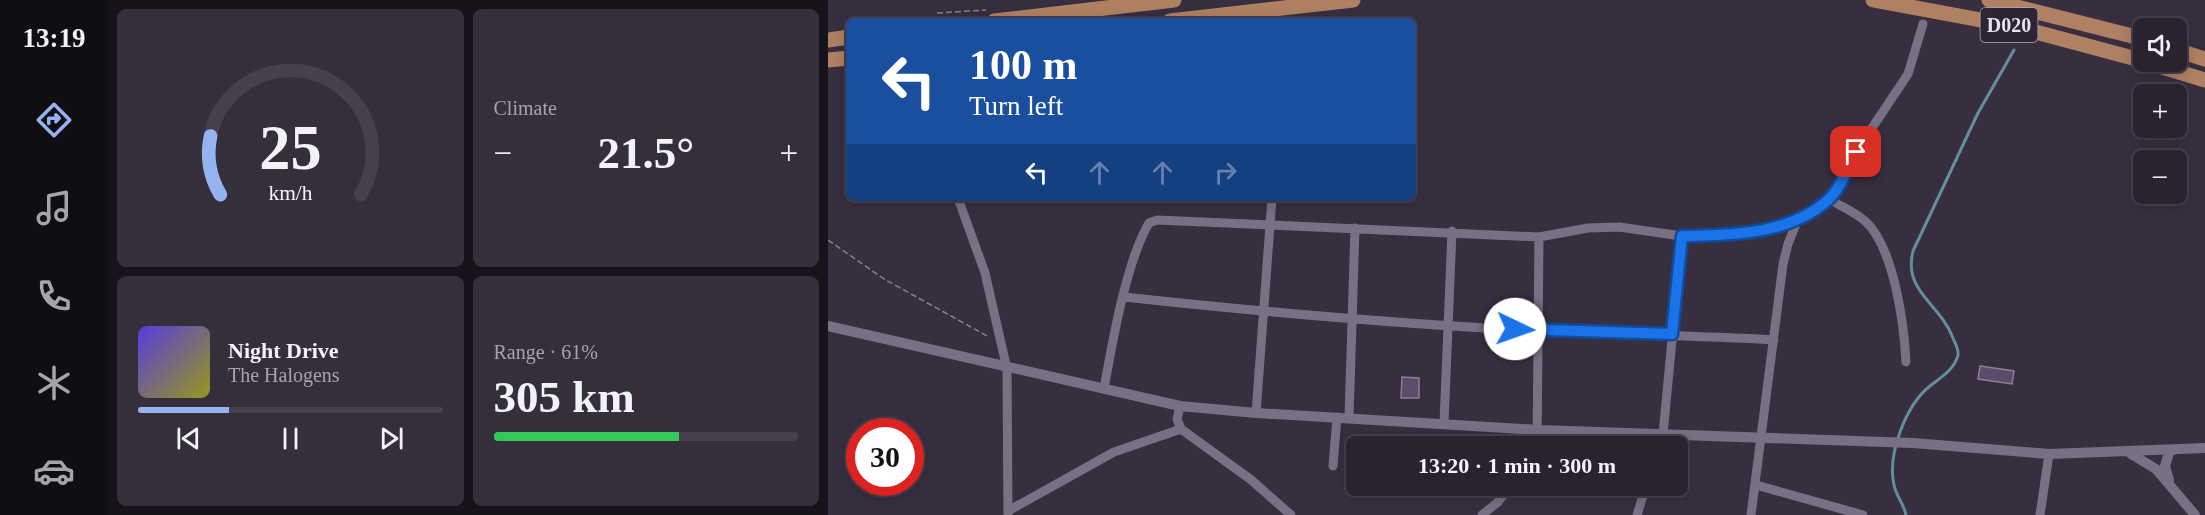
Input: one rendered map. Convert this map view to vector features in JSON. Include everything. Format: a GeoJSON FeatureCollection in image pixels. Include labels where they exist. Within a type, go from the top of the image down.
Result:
{"type":"FeatureCollection","features":[{"type":"Feature","properties":{"kind":"highway"},"geometry":{"type":"LineString","coordinates":[[1020,18],[1174,0]]}},
{"type":"Feature","properties":{"kind":"highway"},"geometry":{"type":"LineString","coordinates":[[1196,18],[1353,0]]}},
{"type":"Feature","properties":{"kind":"highway","name":"D020"},"geometry":{"type":"LineString","coordinates":[[1873,0],[2013,26],[2133,58]]}},
{"type":"Feature","properties":{"kind":"highway","name":"D020"},"geometry":{"type":"LineString","coordinates":[[1989,0],[2133,36]]}},
{"type":"Feature","properties":{"kind":"highway"},"geometry":{"type":"LineString","coordinates":[[828,40],[846,38]]}},
{"type":"Feature","properties":{"kind":"highway"},"geometry":{"type":"LineString","coordinates":[[2187,53],[2205,59]]}},
{"type":"Feature","properties":{"kind":"highway"},"geometry":{"type":"LineString","coordinates":[[828,60],[846,58]]}},
{"type":"Feature","properties":{"kind":"highway","name":"D020"},"geometry":{"type":"LineString","coordinates":[[2180,72],[2205,80]]}},
{"type":"Feature","properties":{"kind":"street"},"geometry":{"type":"LineString","coordinates":[[1104,389],[1137,250],[1149,224],[1157,220],[1452,231],[1539,237],[1588,228],[1619,227],[1682,236],[1731,234],[1769,228],[1798,219],[1829,199],[1856,152],[1908,74],[1923,24]]}},
{"type":"Feature","properties":{"kind":"street"},"geometry":{"type":"LineString","coordinates":[[1829,199],[1865,221],[1884,250],[1904,331],[1906,362]]}},
{"type":"Feature","properties":{"kind":"street"},"geometry":{"type":"LineString","coordinates":[[959,201],[985,273],[1008,369],[1008,513],[1114,452],[1181,429]]}},
{"type":"Feature","properties":{"kind":"street"},"geometry":{"type":"LineString","coordinates":[[1256,413],[1272,201]]}},
{"type":"Feature","properties":{"kind":"street"},"geometry":{"type":"LineString","coordinates":[[1751,515],[1784,264],[1788,244],[1798,219]]}},
{"type":"Feature","properties":{"kind":"street"},"geometry":{"type":"LineString","coordinates":[[1333,466],[1343,417],[1352,318],[1355,228]]}},
{"type":"Feature","properties":{"kind":"street"},"geometry":{"type":"LineString","coordinates":[[1444,423],[1452,231]]}},
{"type":"Feature","properties":{"kind":"street"},"geometry":{"type":"LineString","coordinates":[[1663,434],[1682,236]]}},
{"type":"Feature","properties":{"kind":"street"},"geometry":{"type":"LineString","coordinates":[[1538,436],[1539,237]]}},
{"type":"Feature","properties":{"kind":"street"},"geometry":{"type":"LineString","coordinates":[[1124,297],[1265,312],[1538,331],[1672,334],[1774,340]]}},
{"type":"Feature","properties":{"kind":"street"},"geometry":{"type":"LineString","coordinates":[[828,326],[1008,369],[1180,406],[1256,413],[1539,430],[1913,443],[2049,454],[2205,448]]}},
{"type":"Feature","properties":{"kind":"street"},"geometry":{"type":"LineString","coordinates":[[1180,406],[1177,419],[1181,429],[1250,479],[1291,515]]}},
{"type":"Feature","properties":{"kind":"street"},"geometry":{"type":"LineString","coordinates":[[2170,483],[2166,472],[2166,460],[2170,450],[2176,450]]}},
{"type":"Feature","properties":{"kind":"street"},"geometry":{"type":"LineString","coordinates":[[2108,453],[2134,454],[2141,458],[2170,483],[2194,515]]}},
{"type":"Feature","properties":{"kind":"street"},"geometry":{"type":"LineString","coordinates":[[2040,515],[2049,454]]}},
{"type":"Feature","properties":{"kind":"street"},"geometry":{"type":"LineString","coordinates":[[1756,485],[1863,515]]}},
{"type":"Feature","properties":{"kind":"street"},"geometry":{"type":"LineString","coordinates":[[1482,515],[1502,496]]}},
{"type":"Feature","properties":{"kind":"street"},"geometry":{"type":"LineString","coordinates":[[1637,515],[1644,496]]}},
{"type":"Feature","properties":{"kind":"path"},"geometry":{"type":"LineString","coordinates":[[828,240],[885,279],[993,339]]}},
{"type":"Feature","properties":{"kind":"building"},"geometry":{"type":"Polygon","coordinates":[[[1980,366],[2014,371],[2012,384],[1978,379],[1980,366]]]}},
{"type":"Feature","properties":{"kind":"building"},"geometry":{"type":"Polygon","coordinates":[[[1402,377],[1419,378],[1419,398],[1401,398],[1402,377]]]}},
{"type":"Feature","properties":{"kind":"waterway"},"geometry":{"type":"LineString","coordinates":[[1906,515],[1895,489],[1893,473],[1893,459],[1900,431],[1921,394],[1950,369],[1958,353],[1947,326],[1913,277],[1911,265],[1913,251],[1978,113],[2014,50]]}},
{"type":"Feature","properties":{"kind":"route"},"geometry":{"type":"LineString","coordinates":[[1515,329],[1672,334],[1682,236],[1731,234],[1769,228],[1798,219],[1829,199],[1840,184],[1856,152]]}}]}
